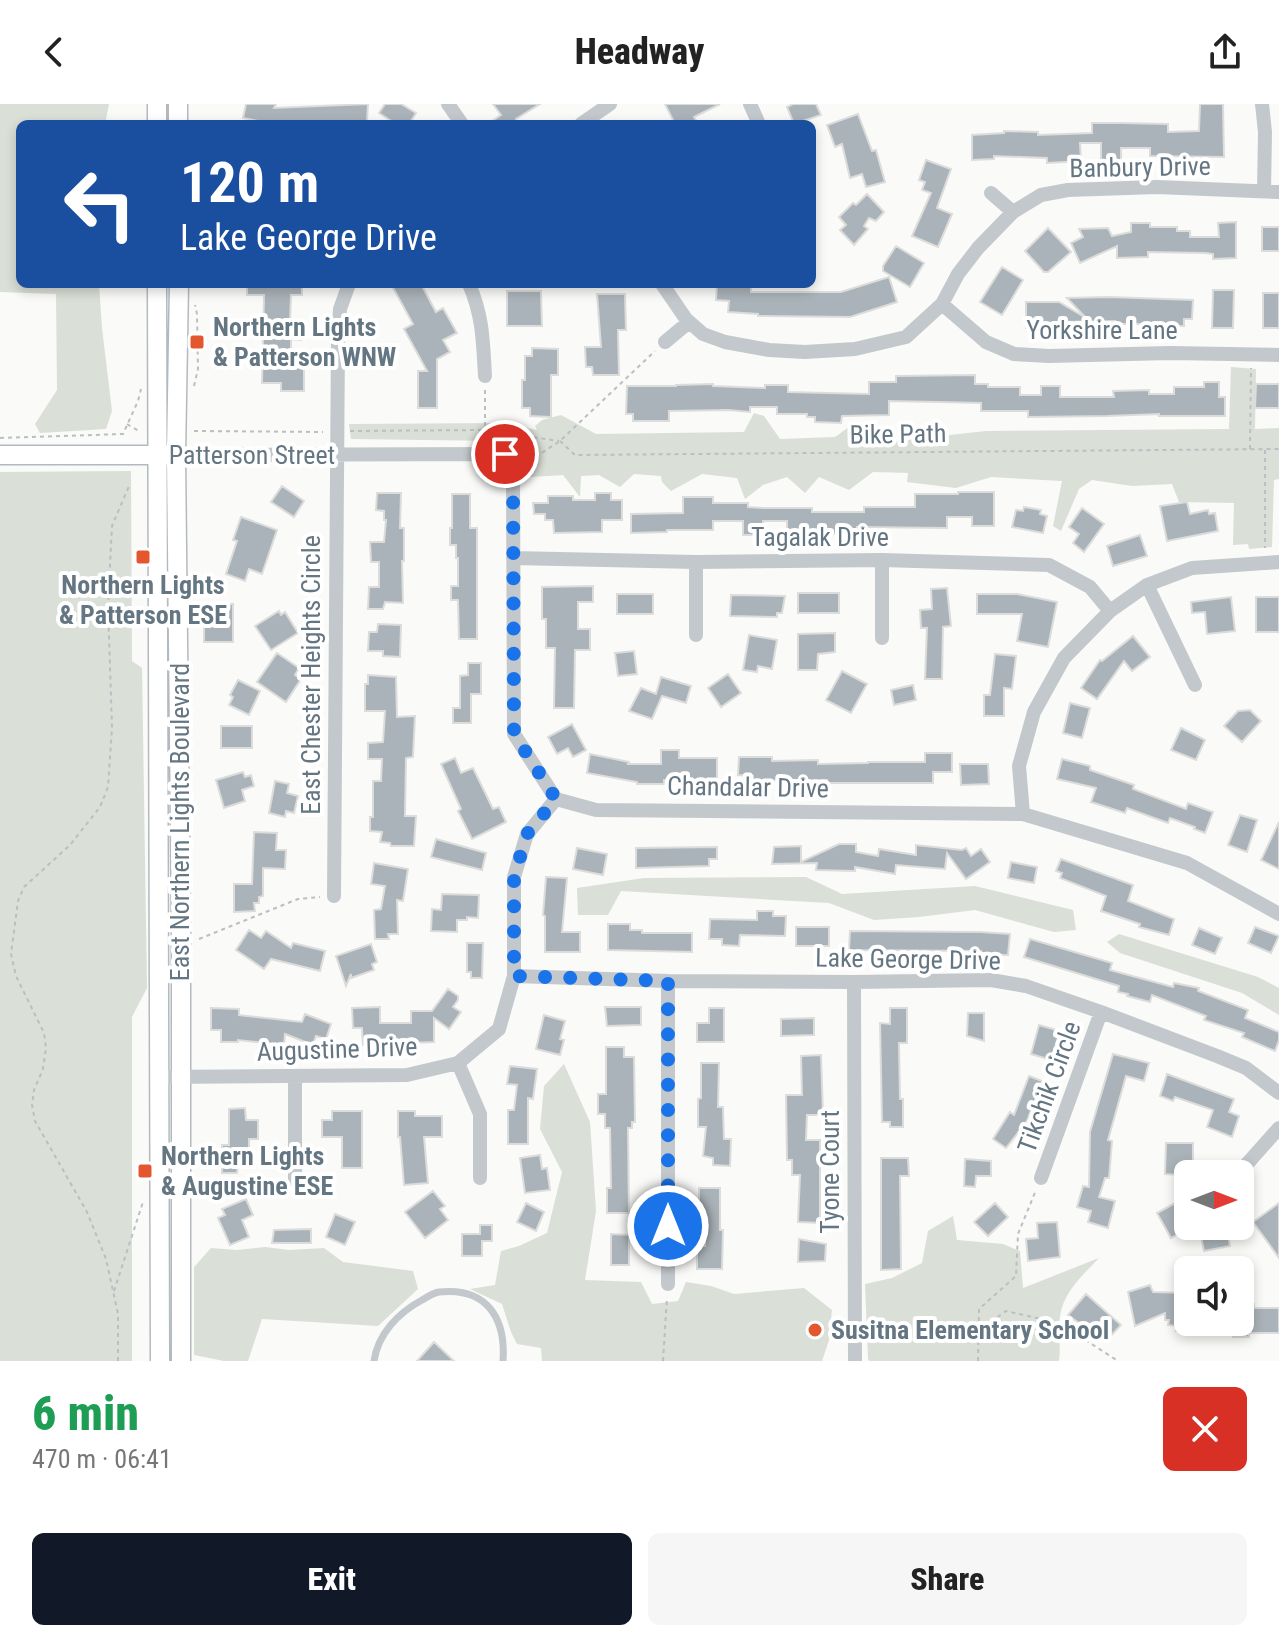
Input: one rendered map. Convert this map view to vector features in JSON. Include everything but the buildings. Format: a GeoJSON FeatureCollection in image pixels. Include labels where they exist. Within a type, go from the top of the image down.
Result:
{"type":"FeatureCollection","features":[{"type":"Feature","properties":{"kind":"main road","name":"East Northern Lights Boulevard"},"geometry":{"type":"LineString","coordinates":[[157,288],[166,455],[181,921],[181,1361]]}},
{"type":"Feature","properties":{"kind":"main road","name":"East Northern Lights Boulevard"},"geometry":{"type":"LineString","coordinates":[[160,1361],[159,1077],[166,455],[179,288]]}},
{"type":"Feature","properties":{"kind":"main road","name":"Patterson Street"},"geometry":{"type":"LineString","coordinates":[[0,455],[166,455]]}},
{"type":"Feature","properties":{"kind":"street"},"geometry":{"type":"LineString","coordinates":[[587,120],[610,104]]}},
{"type":"Feature","properties":{"kind":"street"},"geometry":{"type":"LineString","coordinates":[[1262,104],[1272,192]]}},
{"type":"Feature","properties":{"kind":"street","name":"Banbury Drive"},"geometry":{"type":"LineString","coordinates":[[665,288],[689,322],[703,334],[725,342],[769,350],[805,352],[855,349],[906,337],[942,304],[958,274],[978,248],[1013,212],[1041,195],[1068,190],[1157,187],[1272,192]]}},
{"type":"Feature","properties":{"kind":"street"},"geometry":{"type":"LineString","coordinates":[[991,193],[1013,212]]}},
{"type":"Feature","properties":{"kind":"street","name":"East Chester Heights Circle"},"geometry":{"type":"LineString","coordinates":[[334,896],[338,338],[340,309],[348,288]]}},
{"type":"Feature","properties":{"kind":"street"},"geometry":{"type":"LineString","coordinates":[[471,288],[483,329],[485,376]]}},
{"type":"Feature","properties":{"kind":"street","name":"Yorkshire Lane"},"geometry":{"type":"LineString","coordinates":[[942,304],[986,342],[1014,354],[1279,355]]}},
{"type":"Feature","properties":{"kind":"street"},"geometry":{"type":"LineString","coordinates":[[665,342],[689,322]]}},
{"type":"Feature","properties":{"kind":"street","name":"Patterson Street"},"geometry":{"type":"LineString","coordinates":[[166,455],[505,454],[513,471],[513,558]]}},
{"type":"Feature","properties":{"kind":"street"},"geometry":{"type":"LineString","coordinates":[[513,558],[514,734],[556,799]]}},
{"type":"Feature","properties":{"kind":"street","name":"Tagalak Drive"},"geometry":{"type":"LineString","coordinates":[[513,558],[696,562],[882,560],[1049,565],[1090,587],[1110,611]]}},
{"type":"Feature","properties":{"kind":"street"},"geometry":{"type":"LineString","coordinates":[[882,560],[882,638]]}},
{"type":"Feature","properties":{"kind":"street"},"geometry":{"type":"LineString","coordinates":[[696,562],[696,635]]}},
{"type":"Feature","properties":{"kind":"street"},"geometry":{"type":"LineString","coordinates":[[1023,814],[1019,766],[1034,712],[1064,658],[1110,611],[1147,585],[1192,568],[1272,563]]}},
{"type":"Feature","properties":{"kind":"street"},"geometry":{"type":"LineString","coordinates":[[1147,585],[1195,685]]}},
{"type":"Feature","properties":{"kind":"street","name":"Augustine Drive"},"geometry":{"type":"LineString","coordinates":[[159,1077],[407,1075],[458,1063],[499,1029],[514,976],[514,877],[527,834],[556,799]]}},
{"type":"Feature","properties":{"kind":"street","name":"Chandalar Drive"},"geometry":{"type":"LineString","coordinates":[[556,799],[596,810],[1023,814],[1187,863],[1279,914]]}},
{"type":"Feature","properties":{"kind":"street","name":"Lake George Drive"},"geometry":{"type":"LineString","coordinates":[[514,976],[668,981],[991,980],[1026,986],[1246,1068],[1279,1093]]}},
{"type":"Feature","properties":{"kind":"street"},"geometry":{"type":"LineString","coordinates":[[668,981],[668,1284]]}},
{"type":"Feature","properties":{"kind":"street","name":"Tyone Court"},"geometry":{"type":"LineString","coordinates":[[854,982],[855,1361]]}},
{"type":"Feature","properties":{"kind":"street","name":"Tikchik Circle"},"geometry":{"type":"LineString","coordinates":[[1041,1178],[1101,1012]]}},
{"type":"Feature","properties":{"kind":"street"},"geometry":{"type":"LineString","coordinates":[[458,1063],[480,1114],[480,1178]]}},
{"type":"Feature","properties":{"kind":"street"},"geometry":{"type":"LineString","coordinates":[[295,1076],[295,1181]]}},
{"type":"Feature","properties":{"kind":"street"},"geometry":{"type":"LineString","coordinates":[[1250,1160],[1279,1128]]}},
{"type":"Feature","properties":{"kind":"lane"},"geometry":{"type":"LineString","coordinates":[[374,1361],[376,1348],[389,1326],[411,1306],[436,1292],[469,1293],[484,1303],[497,1317],[503,1361]]}},
{"type":"Feature","properties":{"kind":"path"},"geometry":{"type":"LineString","coordinates":[[193,392],[198,369],[194,299]]}},
{"type":"Feature","properties":{"kind":"path"},"geometry":{"type":"LineString","coordinates":[[527,455],[537,456],[560,441],[665,342]]}},
{"type":"Feature","properties":{"kind":"path"},"geometry":{"type":"LineString","coordinates":[[1250,449],[1251,355]]}},
{"type":"Feature","properties":{"kind":"path"},"geometry":{"type":"LineString","coordinates":[[485,376],[485,430]]}},
{"type":"Feature","properties":{"kind":"path"},"geometry":{"type":"LineString","coordinates":[[0,438],[123,434],[127,424],[139,431]]}},
{"type":"Feature","properties":{"kind":"path","name":"Bike Path"},"geometry":{"type":"LineString","coordinates":[[192,424],[200,430],[485,430],[560,441],[575,455],[1279,449]]}},
{"type":"Feature","properties":{"kind":"path"},"geometry":{"type":"LineString","coordinates":[[1265,449],[1272,563]]}},
{"type":"Feature","properties":{"kind":"path"},"geometry":{"type":"LineString","coordinates":[[118,1361],[118,1314],[106,1259],[87,1212],[35,1121],[32,1105],[34,1090],[43,1069],[46,1048],[44,1033],[16,976],[11,954],[18,901],[24,887],[70,845],[100,807],[108,787],[112,728],[108,605],[112,526],[129,486]]}},
{"type":"Feature","properties":{"kind":"path"},"geometry":{"type":"LineString","coordinates":[[199,939],[298,899],[334,896]]}},
{"type":"Feature","properties":{"kind":"path"},"geometry":{"type":"LineString","coordinates":[[978,1361],[979,1309],[1016,1276],[1018,1234],[1041,1178]]}},
{"type":"Feature","properties":{"kind":"path"},"geometry":{"type":"LineString","coordinates":[[113,1292],[144,1199]]}},
{"type":"Feature","properties":{"kind":"path"},"geometry":{"type":"LineString","coordinates":[[663,1361],[668,1284]]}},
{"type":"Feature","properties":{"kind":"path"},"geometry":{"type":"LineString","coordinates":[[978,1331],[1006,1311],[1059,1323],[1118,1361]]}},
{"type":"Feature","properties":{"kind":"shaded area"},"geometry":{"type":"Polygon","coordinates":[[[0,104],[109,104],[106,120],[16,120],[16,288],[99,288],[112,411],[106,429],[40,433],[35,424],[57,390],[56,294],[0,292],[0,104]]]}},
{"type":"Feature","properties":{"kind":"shaded area"},"geometry":{"type":"Polygon","coordinates":[[[1231,367],[1256,369],[1255,429],[1279,428],[1279,479],[1274,480],[1272,547],[1249,549],[1248,544],[1233,545],[1234,503],[1179,502],[1172,484],[1132,486],[1092,480],[1079,489],[1061,531],[1053,526],[1062,481],[991,477],[956,488],[907,482],[908,473],[873,472],[849,490],[819,477],[805,493],[787,477],[763,485],[745,499],[737,478],[702,474],[671,491],[662,482],[661,476],[634,474],[620,487],[599,475],[581,476],[580,497],[563,475],[531,477],[518,445],[499,441],[351,439],[349,424],[502,423],[537,430],[535,426],[542,420],[561,415],[596,434],[744,432],[754,413],[764,416],[780,439],[835,437],[853,424],[881,428],[896,441],[986,431],[1229,429],[1231,367]]]}},
{"type":"Feature","properties":{"kind":"shaded area"},"geometry":{"type":"Polygon","coordinates":[[[131,471],[132,661],[142,668],[147,988],[132,1017],[132,1361],[0,1361],[0,472],[131,471]]]}},
{"type":"Feature","properties":{"kind":"shaded area"},"geometry":{"type":"Polygon","coordinates":[[[806,877],[842,894],[975,886],[1073,910],[1076,930],[1054,932],[975,910],[874,920],[829,903],[621,891],[608,915],[578,915],[577,888],[644,878],[806,877]]]}},
{"type":"Feature","properties":{"kind":"shaded area"},"geometry":{"type":"Polygon","coordinates":[[[1119,934],[1258,977],[1279,988],[1279,1015],[1242,993],[1120,953],[1107,942],[1119,934]]]}},
{"type":"Feature","properties":{"kind":"shaded area"},"geometry":{"type":"Polygon","coordinates":[[[564,1064],[590,1122],[596,1211],[585,1280],[641,1282],[652,1304],[678,1301],[686,1282],[734,1294],[804,1288],[832,1310],[829,1340],[822,1361],[542,1361],[541,1348],[517,1344],[502,1304],[470,1289],[495,1285],[501,1251],[547,1233],[562,1172],[540,1129],[544,1086],[564,1064]]]}},
{"type":"Feature","properties":{"kind":"shaded area"},"geometry":{"type":"Polygon","coordinates":[[[953,1216],[957,1240],[1003,1244],[1020,1251],[1023,1288],[1099,1258],[1075,1284],[1062,1307],[1059,1361],[869,1361],[865,1284],[892,1278],[922,1263],[928,1231],[953,1216]]]}},
{"type":"Feature","properties":{"kind":"shaded area"},"geometry":{"type":"Polygon","coordinates":[[[265,1247],[289,1250],[324,1248],[343,1262],[413,1271],[418,1289],[378,1326],[262,1319],[248,1361],[224,1361],[194,1355],[194,1267],[211,1248],[236,1250],[265,1247]]]}},
{"type":"Feature","properties":{"kind":"place","name":"Northern Lights & Patterson WNW"},"geometry":{"type":"Point","coordinates":[197,342]}},
{"type":"Feature","properties":{"kind":"place","name":"Northern Lights & Patterson ESE"},"geometry":{"type":"Point","coordinates":[143,557]}},
{"type":"Feature","properties":{"kind":"place","name":"Northern Lights & Augustine ESE"},"geometry":{"type":"Point","coordinates":[145,1171]}},
{"type":"Feature","properties":{"kind":"place","name":"Susitna Elementary School"},"geometry":{"type":"Point","coordinates":[815,1330]}},
{"type":"Feature","properties":{"kind":"route"},"geometry":{"type":"LineString","coordinates":[[505,454],[513,471],[514,734],[556,799],[527,834],[514,877],[514,976],[668,981],[668,1226]]}}]}
